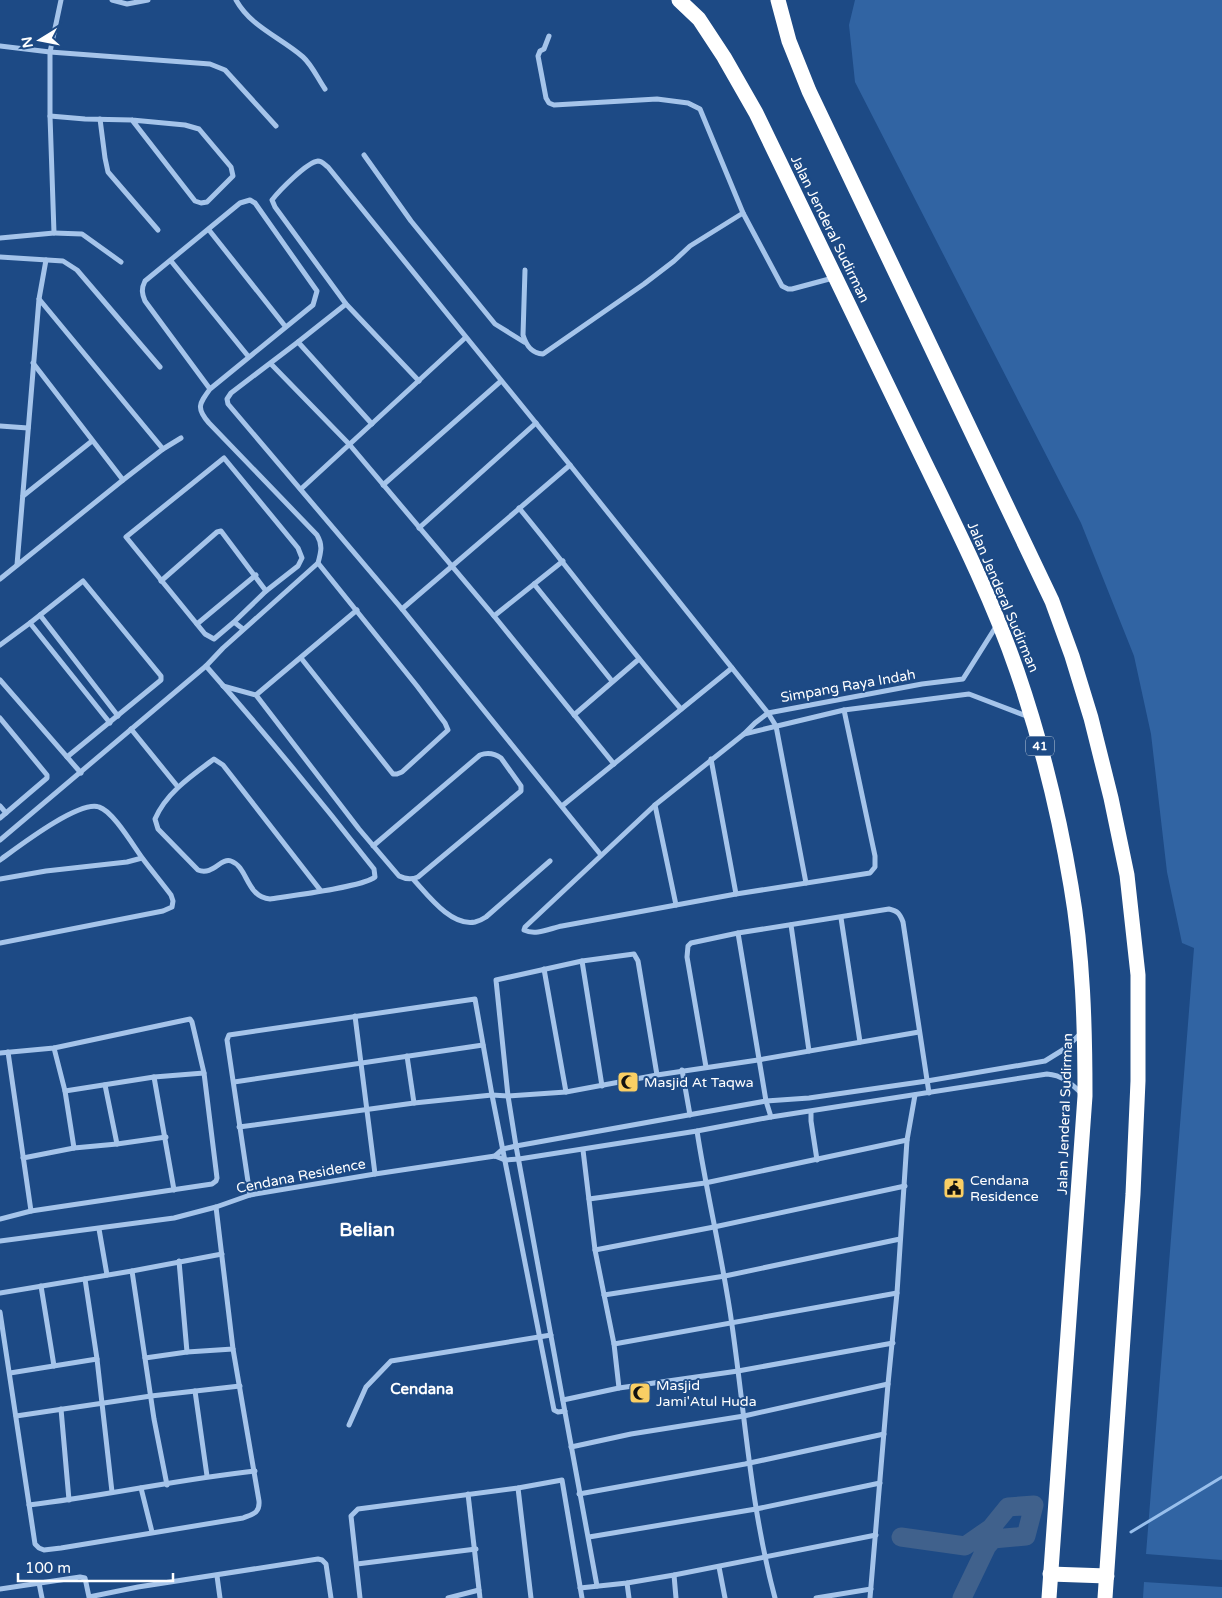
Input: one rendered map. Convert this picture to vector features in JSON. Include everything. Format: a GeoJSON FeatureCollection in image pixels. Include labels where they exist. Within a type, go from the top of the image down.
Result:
{"type":"FeatureCollection","features":[{"type":"Feature","properties":{"kind":"highway","name":"Jalan Jenderal Sudirman"},"geometry":{"type":"LineString","coordinates":[[679,0],[699,19],[724,57],[746,97],[836,277],[961,537],[999,622],[1017,670],[1032,718],[1056,810],[1072,887],[1081,972],[1085,1030],[1085,1096],[1049,1598]]}},
{"type":"Feature","properties":{"kind":"highway"},"geometry":{"type":"LineString","coordinates":[[778,0],[788,41],[809,91],[1052,601],[1072,656],[1091,718],[1111,798],[1127,875],[1138,975],[1138,1071],[1133,1194],[1105,1598]]}},
{"type":"Feature","properties":{"kind":"highway"},"geometry":{"type":"LineString","coordinates":[[1050,1574],[1106,1576]]}},
{"type":"Feature","properties":{"kind":"street"},"geometry":{"type":"LineString","coordinates":[[54,233],[50,52],[61,0]]}},
{"type":"Feature","properties":{"kind":"street"},"geometry":{"type":"LineString","coordinates":[[112,0],[127,4],[148,0]]}},
{"type":"Feature","properties":{"kind":"street"},"geometry":{"type":"LineString","coordinates":[[236,0],[242,12],[253,22],[278,37],[304,58],[324,89]]}},
{"type":"Feature","properties":{"kind":"street"},"geometry":{"type":"LineString","coordinates":[[549,36],[544,49],[540,51],[538,56],[546,98],[549,103],[554,105],[657,99],[688,103],[700,109],[743,213],[782,286],[788,290],[836,277]]}},
{"type":"Feature","properties":{"kind":"street"},"geometry":{"type":"LineString","coordinates":[[0,46],[50,52],[210,64],[225,70],[276,126]]}},
{"type":"Feature","properties":{"kind":"street"},"geometry":{"type":"LineString","coordinates":[[50,116],[132,120],[185,125],[198,129],[231,167],[233,176],[207,202],[201,203],[195,200],[132,120]]}},
{"type":"Feature","properties":{"kind":"street"},"geometry":{"type":"LineString","coordinates":[[100,119],[108,172],[158,230]]}},
{"type":"Feature","properties":{"kind":"street"},"geometry":{"type":"LineString","coordinates":[[364,155],[412,221],[495,324],[525,342],[537,354],[546,352],[644,284],[690,246],[743,213]]}},
{"type":"Feature","properties":{"kind":"street"},"geometry":{"type":"LineString","coordinates":[[419,381],[346,304],[275,207],[272,200],[309,164],[317,161],[322,162],[328,167],[768,712],[744,734],[655,805],[524,930],[538,932],[736,894],[870,873],[875,867],[876,856],[844,710]]}},
{"type":"Feature","properties":{"kind":"street"},"geometry":{"type":"LineString","coordinates":[[0,840],[206,666],[243,629],[318,563],[322,549],[317,535],[204,417],[200,409],[201,402],[210,389],[248,356],[313,305],[317,291],[255,203],[250,200],[242,201],[145,281],[143,286],[143,295],[210,389]]}},
{"type":"Feature","properties":{"kind":"street"},"geometry":{"type":"LineString","coordinates":[[208,230],[285,326]]}},
{"type":"Feature","properties":{"kind":"street"},"geometry":{"type":"LineString","coordinates":[[0,238],[54,233],[82,234],[121,262]]}},
{"type":"Feature","properties":{"kind":"street"},"geometry":{"type":"LineString","coordinates":[[0,257],[63,261],[76,270],[160,367]]}},
{"type":"Feature","properties":{"kind":"street"},"geometry":{"type":"LineString","coordinates":[[17,565],[39,299],[46,260]]}},
{"type":"Feature","properties":{"kind":"street"},"geometry":{"type":"LineString","coordinates":[[171,261],[248,356]]}},
{"type":"Feature","properties":{"kind":"street"},"geometry":{"type":"LineString","coordinates":[[525,342],[522,324],[526,270]]}},
{"type":"Feature","properties":{"kind":"street"},"geometry":{"type":"LineString","coordinates":[[39,299],[163,449]]}},
{"type":"Feature","properties":{"kind":"street"},"geometry":{"type":"LineString","coordinates":[[346,304],[232,393],[227,399],[228,404],[402,610],[602,855]]}},
{"type":"Feature","properties":{"kind":"street"},"geometry":{"type":"LineString","coordinates":[[300,489],[465,338]]}},
{"type":"Feature","properties":{"kind":"street"},"geometry":{"type":"LineString","coordinates":[[298,342],[372,424]]}},
{"type":"Feature","properties":{"kind":"street"},"geometry":{"type":"LineString","coordinates":[[33,363],[123,480]]}},
{"type":"Feature","properties":{"kind":"street"},"geometry":{"type":"LineString","coordinates":[[271,364],[350,444],[418,528],[494,616],[614,764]]}},
{"type":"Feature","properties":{"kind":"street"},"geometry":{"type":"LineString","coordinates":[[383,485],[501,381]]}},
{"type":"Feature","properties":{"kind":"street"},"geometry":{"type":"LineString","coordinates":[[418,528],[536,423]]}},
{"type":"Feature","properties":{"kind":"street"},"geometry":{"type":"LineString","coordinates":[[0,426],[28,428]]}},
{"type":"Feature","properties":{"kind":"street"},"geometry":{"type":"LineString","coordinates":[[0,579],[123,480],[163,449],[181,438]]}},
{"type":"Feature","properties":{"kind":"street"},"geometry":{"type":"LineString","coordinates":[[23,496],[92,441]]}},
{"type":"Feature","properties":{"kind":"street"},"geometry":{"type":"LineString","coordinates":[[224,458],[301,553],[302,558],[298,566],[266,591],[214,639],[205,634],[161,582],[126,537],[224,458]]}},
{"type":"Feature","properties":{"kind":"street"},"geometry":{"type":"LineString","coordinates":[[402,610],[570,465]]}},
{"type":"Feature","properties":{"kind":"street"},"geometry":{"type":"LineString","coordinates":[[520,508],[639,659],[681,709]]}},
{"type":"Feature","properties":{"kind":"street"},"geometry":{"type":"LineString","coordinates":[[161,582],[219,531],[223,532],[266,591]]}},
{"type":"Feature","properties":{"kind":"street"},"geometry":{"type":"LineString","coordinates":[[494,616],[563,561]]}},
{"type":"Feature","properties":{"kind":"street"},"geometry":{"type":"LineString","coordinates":[[301,658],[393,774],[402,772],[448,730],[445,723],[318,563]]}},
{"type":"Feature","properties":{"kind":"street"},"geometry":{"type":"LineString","coordinates":[[197,624],[256,575]]}},
{"type":"Feature","properties":{"kind":"street"},"geometry":{"type":"LineString","coordinates":[[0,645],[83,581],[161,676],[161,680],[67,757]]}},
{"type":"Feature","properties":{"kind":"street"},"geometry":{"type":"LineString","coordinates":[[534,584],[612,681]]}},
{"type":"Feature","properties":{"kind":"street"},"geometry":{"type":"LineString","coordinates":[[256,695],[357,610]]}},
{"type":"Feature","properties":{"kind":"street"},"geometry":{"type":"LineString","coordinates":[[40,615],[118,716]]}},
{"type":"Feature","properties":{"kind":"street"},"geometry":{"type":"LineString","coordinates":[[234,622],[243,629]]}},
{"type":"Feature","properties":{"kind":"street","name":"Simpang Raya Indah"},"geometry":{"type":"LineString","coordinates":[[999,622],[963,680],[922,684],[768,712],[776,726],[844,710],[969,694],[1032,718]]}},
{"type":"Feature","properties":{"kind":"street"},"geometry":{"type":"LineString","coordinates":[[30,623],[110,723]]}},
{"type":"Feature","properties":{"kind":"street"},"geometry":{"type":"LineString","coordinates":[[574,715],[639,659]]}},
{"type":"Feature","properties":{"kind":"street"},"geometry":{"type":"LineString","coordinates":[[206,666],[341,827],[374,870],[375,877],[364,883],[270,899],[262,898],[257,895],[237,865],[231,861],[208,872],[198,870],[158,829],[155,820],[160,808],[178,787],[216,759],[223,765],[320,890]]}},
{"type":"Feature","properties":{"kind":"street"},"geometry":{"type":"LineString","coordinates":[[562,806],[732,668]]}},
{"type":"Feature","properties":{"kind":"street"},"geometry":{"type":"LineString","coordinates":[[0,680],[81,773]]}},
{"type":"Feature","properties":{"kind":"street"},"geometry":{"type":"LineString","coordinates":[[223,686],[256,695],[373,846],[399,876],[404,879],[413,879],[521,791],[521,786],[501,758],[486,753],[480,755],[373,846]]}},
{"type":"Feature","properties":{"kind":"street"},"geometry":{"type":"LineString","coordinates":[[0,718],[47,775],[47,778],[0,818]]}},
{"type":"Feature","properties":{"kind":"street"},"geometry":{"type":"LineString","coordinates":[[744,734],[776,726],[806,883]]}},
{"type":"Feature","properties":{"kind":"street"},"geometry":{"type":"LineString","coordinates":[[131,729],[178,787]]}},
{"type":"Feature","properties":{"kind":"street"},"geometry":{"type":"LineString","coordinates":[[711,759],[736,894]]}},
{"type":"Feature","properties":{"kind":"street"},"geometry":{"type":"LineString","coordinates":[[655,805],[676,905]]}},
{"type":"Feature","properties":{"kind":"street"},"geometry":{"type":"LineString","coordinates":[[0,806],[6,813]]}},
{"type":"Feature","properties":{"kind":"street"},"geometry":{"type":"LineString","coordinates":[[0,860],[70,813],[84,807],[97,806],[102,808],[122,829],[171,895],[173,904],[163,912],[0,944]]}},
{"type":"Feature","properties":{"kind":"street"},"geometry":{"type":"LineString","coordinates":[[0,879],[46,871],[127,862],[142,858]]}},
{"type":"Feature","properties":{"kind":"street"},"geometry":{"type":"LineString","coordinates":[[413,879],[443,910],[457,920],[475,922],[486,918],[550,861]]}},
{"type":"Feature","properties":{"kind":"street"},"geometry":{"type":"LineString","coordinates":[[706,1067],[687,951],[688,946],[695,942],[738,933],[889,909],[895,910],[900,914],[903,922],[929,1093]]}},
{"type":"Feature","properties":{"kind":"street"},"geometry":{"type":"LineString","coordinates":[[841,918],[860,1042]]}},
{"type":"Feature","properties":{"kind":"street"},"geometry":{"type":"LineString","coordinates":[[791,925],[809,1051]]}},
{"type":"Feature","properties":{"kind":"street"},"geometry":{"type":"LineString","coordinates":[[738,933],[758,1060],[771,1117]]}},
{"type":"Feature","properties":{"kind":"street"},"geometry":{"type":"LineString","coordinates":[[597,1586],[516,1146],[508,1096],[496,980],[582,961],[632,954],[636,956],[657,1074]]}},
{"type":"Feature","properties":{"kind":"street"},"geometry":{"type":"LineString","coordinates":[[582,961],[602,1086]]}},
{"type":"Feature","properties":{"kind":"street"},"geometry":{"type":"LineString","coordinates":[[544,969],[566,1092]]}},
{"type":"Feature","properties":{"kind":"street"},"geometry":{"type":"LineString","coordinates":[[250,1195],[227,1040],[230,1034],[475,999],[538,1337],[554,1410],[558,1412],[565,1411]]}},
{"type":"Feature","properties":{"kind":"street"},"geometry":{"type":"LineString","coordinates":[[355,1016],[375,1174]]}},
{"type":"Feature","properties":{"kind":"street"},"geometry":{"type":"LineString","coordinates":[[0,1053],[54,1048],[188,1018],[192,1022],[204,1073],[217,1179],[212,1184],[31,1212],[0,1219]]}},
{"type":"Feature","properties":{"kind":"street"},"geometry":{"type":"LineString","coordinates":[[1085,1030],[1066,1048],[1045,1061],[809,1098],[766,1101],[516,1146],[503,1149],[496,1156],[506,1160],[583,1150],[771,1117],[1047,1074],[1055,1075],[1068,1081],[1085,1096]]}},
{"type":"Feature","properties":{"kind":"street"},"geometry":{"type":"LineString","coordinates":[[239,1127],[414,1103],[492,1095],[508,1096],[566,1092],[657,1074],[758,1060],[919,1032]]}},
{"type":"Feature","properties":{"kind":"street"},"geometry":{"type":"LineString","coordinates":[[234,1082],[483,1045]]}},
{"type":"Feature","properties":{"kind":"street"},"geometry":{"type":"LineString","coordinates":[[54,1048],[65,1091],[74,1148]]}},
{"type":"Feature","properties":{"kind":"street"},"geometry":{"type":"LineString","coordinates":[[8,1052],[31,1212]]}},
{"type":"Feature","properties":{"kind":"street"},"geometry":{"type":"LineString","coordinates":[[407,1056],[414,1103]]}},
{"type":"Feature","properties":{"kind":"street"},"geometry":{"type":"LineString","coordinates":[[1045,1061],[1047,1074]]}},
{"type":"Feature","properties":{"kind":"street"},"geometry":{"type":"LineString","coordinates":[[682,1070],[690,1115]]}},
{"type":"Feature","properties":{"kind":"street"},"geometry":{"type":"LineString","coordinates":[[65,1091],[154,1077],[204,1073]]}},
{"type":"Feature","properties":{"kind":"street"},"geometry":{"type":"LineString","coordinates":[[154,1077],[174,1190]]}},
{"type":"Feature","properties":{"kind":"street"},"geometry":{"type":"LineString","coordinates":[[105,1085],[117,1144]]}},
{"type":"Feature","properties":{"kind":"street"},"geometry":{"type":"LineString","coordinates":[[870,1598],[888,1384],[898,1293],[907,1140],[915,1095]]}},
{"type":"Feature","properties":{"kind":"street"},"geometry":{"type":"LineString","coordinates":[[811,1112],[817,1160]]}},
{"type":"Feature","properties":{"kind":"street"},"geometry":{"type":"LineString","coordinates":[[697,1131],[705,1182],[725,1276],[764,1558],[775,1598]]}},
{"type":"Feature","properties":{"kind":"street"},"geometry":{"type":"LineString","coordinates":[[23,1158],[74,1148],[166,1137]]}},
{"type":"Feature","properties":{"kind":"street"},"geometry":{"type":"LineString","coordinates":[[589,1199],[705,1182],[907,1140]]}},
{"type":"Feature","properties":{"kind":"street"},"geometry":{"type":"LineString","coordinates":[[583,1150],[595,1250],[614,1344],[619,1388]]}},
{"type":"Feature","properties":{"kind":"street","name":"Cendana Residence"},"geometry":{"type":"LineString","coordinates":[[0,1241],[174,1218],[216,1207],[250,1195],[496,1156]]}},
{"type":"Feature","properties":{"kind":"street"},"geometry":{"type":"LineString","coordinates":[[595,1250],[714,1227],[905,1186]]}},
{"type":"Feature","properties":{"kind":"street"},"geometry":{"type":"LineString","coordinates":[[0,1312],[2,1346],[10,1374],[35,1544],[38,1548],[44,1550],[61,1548],[243,1518],[256,1513],[260,1508],[233,1349],[216,1207]]}},
{"type":"Feature","properties":{"kind":"street"},"geometry":{"type":"LineString","coordinates":[[99,1228],[106,1275]]}},
{"type":"Feature","properties":{"kind":"street"},"geometry":{"type":"LineString","coordinates":[[604,1295],[725,1276],[900,1239]]}},
{"type":"Feature","properties":{"kind":"street"},"geometry":{"type":"LineString","coordinates":[[0,1292],[85,1280],[222,1254]]}},
{"type":"Feature","properties":{"kind":"street"},"geometry":{"type":"LineString","coordinates":[[179,1261],[187,1352]]}},
{"type":"Feature","properties":{"kind":"street"},"geometry":{"type":"LineString","coordinates":[[132,1271],[166,1485]]}},
{"type":"Feature","properties":{"kind":"street"},"geometry":{"type":"LineString","coordinates":[[85,1280],[97,1359],[112,1492]]}},
{"type":"Feature","properties":{"kind":"street"},"geometry":{"type":"LineString","coordinates":[[41,1286],[54,1366]]}},
{"type":"Feature","properties":{"kind":"street"},"geometry":{"type":"LineString","coordinates":[[614,1344],[898,1293]]}},
{"type":"Feature","properties":{"kind":"street"},"geometry":{"type":"LineString","coordinates":[[348,1425],[366,1388],[391,1362],[551,1335]]}},
{"type":"Feature","properties":{"kind":"street"},"geometry":{"type":"LineString","coordinates":[[563,1400],[619,1388],[738,1371],[893,1342]]}},
{"type":"Feature","properties":{"kind":"street"},"geometry":{"type":"LineString","coordinates":[[145,1358],[187,1352],[233,1349]]}},
{"type":"Feature","properties":{"kind":"street"},"geometry":{"type":"LineString","coordinates":[[10,1374],[97,1359]]}},
{"type":"Feature","properties":{"kind":"street"},"geometry":{"type":"LineString","coordinates":[[571,1447],[631,1434],[744,1416],[888,1384]]}},
{"type":"Feature","properties":{"kind":"street"},"geometry":{"type":"LineString","coordinates":[[16,1416],[151,1396],[240,1386]]}},
{"type":"Feature","properties":{"kind":"street"},"geometry":{"type":"LineString","coordinates":[[196,1391],[207,1476]]}},
{"type":"Feature","properties":{"kind":"street"},"geometry":{"type":"LineString","coordinates":[[62,1409],[69,1500]]}},
{"type":"Feature","properties":{"kind":"street"},"geometry":{"type":"LineString","coordinates":[[579,1494],[750,1463],[884,1434]]}},
{"type":"Feature","properties":{"kind":"street"},"geometry":{"type":"LineString","coordinates":[[30,1505],[166,1485],[207,1476],[255,1471]]}},
{"type":"Feature","properties":{"kind":"street"},"geometry":{"type":"LineString","coordinates":[[360,1598],[351,1516],[358,1509],[518,1488],[562,1480],[582,1598]]}},
{"type":"Feature","properties":{"kind":"street"},"geometry":{"type":"LineString","coordinates":[[589,1537],[756,1509],[880,1483]]}},
{"type":"Feature","properties":{"kind":"street"},"geometry":{"type":"LineString","coordinates":[[141,1488],[152,1532]]}},
{"type":"Feature","properties":{"kind":"street"},"geometry":{"type":"LineString","coordinates":[[518,1488],[531,1598]]}},
{"type":"Feature","properties":{"kind":"street"},"geometry":{"type":"LineString","coordinates":[[468,1494],[476,1550],[480,1598]]}},
{"type":"Feature","properties":{"kind":"street"},"geometry":{"type":"LineString","coordinates":[[580,1588],[674,1575],[876,1535]]}},
{"type":"Feature","properties":{"kind":"street"},"geometry":{"type":"LineString","coordinates":[[357,1564],[476,1550]]}},
{"type":"Feature","properties":{"kind":"street"},"geometry":{"type":"LineString","coordinates":[[0,1589],[80,1577],[85,1578],[89,1598],[138,1587],[310,1560],[322,1560],[326,1564],[331,1598]]}},
{"type":"Feature","properties":{"kind":"street"},"geometry":{"type":"LineString","coordinates":[[718,1567],[725,1598]]}},
{"type":"Feature","properties":{"kind":"street"},"geometry":{"type":"LineString","coordinates":[[674,1575],[676,1598]]}},
{"type":"Feature","properties":{"kind":"street"},"geometry":{"type":"LineString","coordinates":[[217,1576],[220,1598]]}},
{"type":"Feature","properties":{"kind":"street"},"geometry":{"type":"LineString","coordinates":[[39,1583],[42,1598]]}},
{"type":"Feature","properties":{"kind":"street"},"geometry":{"type":"LineString","coordinates":[[627,1583],[629,1598]]}},
{"type":"Feature","properties":{"kind":"street"},"geometry":{"type":"LineString","coordinates":[[448,1598],[479,1590]]}},
{"type":"Feature","properties":{"kind":"street"},"geometry":{"type":"LineString","coordinates":[[816,1598],[871,1590]]}},
{"type":"Feature","properties":{"kind":"shaded area"},"geometry":{"type":"Polygon","coordinates":[[[855,0],[1222,0],[1222,1560],[1146,1554],[1194,948],[1182,943],[1167,872],[1151,734],[1134,656],[1081,523],[855,82],[849,25],[855,0]]]}},
{"type":"Feature","properties":{"kind":"shaded area"},"geometry":{"type":"Polygon","coordinates":[[[1144,1582],[1222,1587],[1222,1598],[1143,1598],[1144,1582]]]}},
{"type":"Feature","properties":{"kind":"waterway"},"geometry":{"type":"LineString","coordinates":[[1131,1532],[1222,1477]]}},
{"type":"Feature","properties":{"kind":"waterway"},"geometry":{"type":"LineString","coordinates":[[901,1537],[965,1546],[991,1528],[1008,1507],[1034,1505],[1026,1536],[993,1539],[987,1546],[962,1598]]}},
{"type":"Feature","properties":{"kind":"place","name":"Masjid At Taqwa"},"geometry":{"type":"Point","coordinates":[628,1082]}},
{"type":"Feature","properties":{"kind":"place","name":"Cendana Residence"},"geometry":{"type":"Point","coordinates":[954,1188]}},
{"type":"Feature","properties":{"kind":"place","name":"Masjid Jami'Atul Huda"},"geometry":{"type":"Point","coordinates":[640,1393]}},
{"type":"Feature","properties":{"kind":"district","name":"Belian"},"geometry":{"type":"Point","coordinates":[367,1230]}},
{"type":"Feature","properties":{"kind":"district","name":"Cendana"},"geometry":{"type":"Point","coordinates":[422,1389]}}]}
